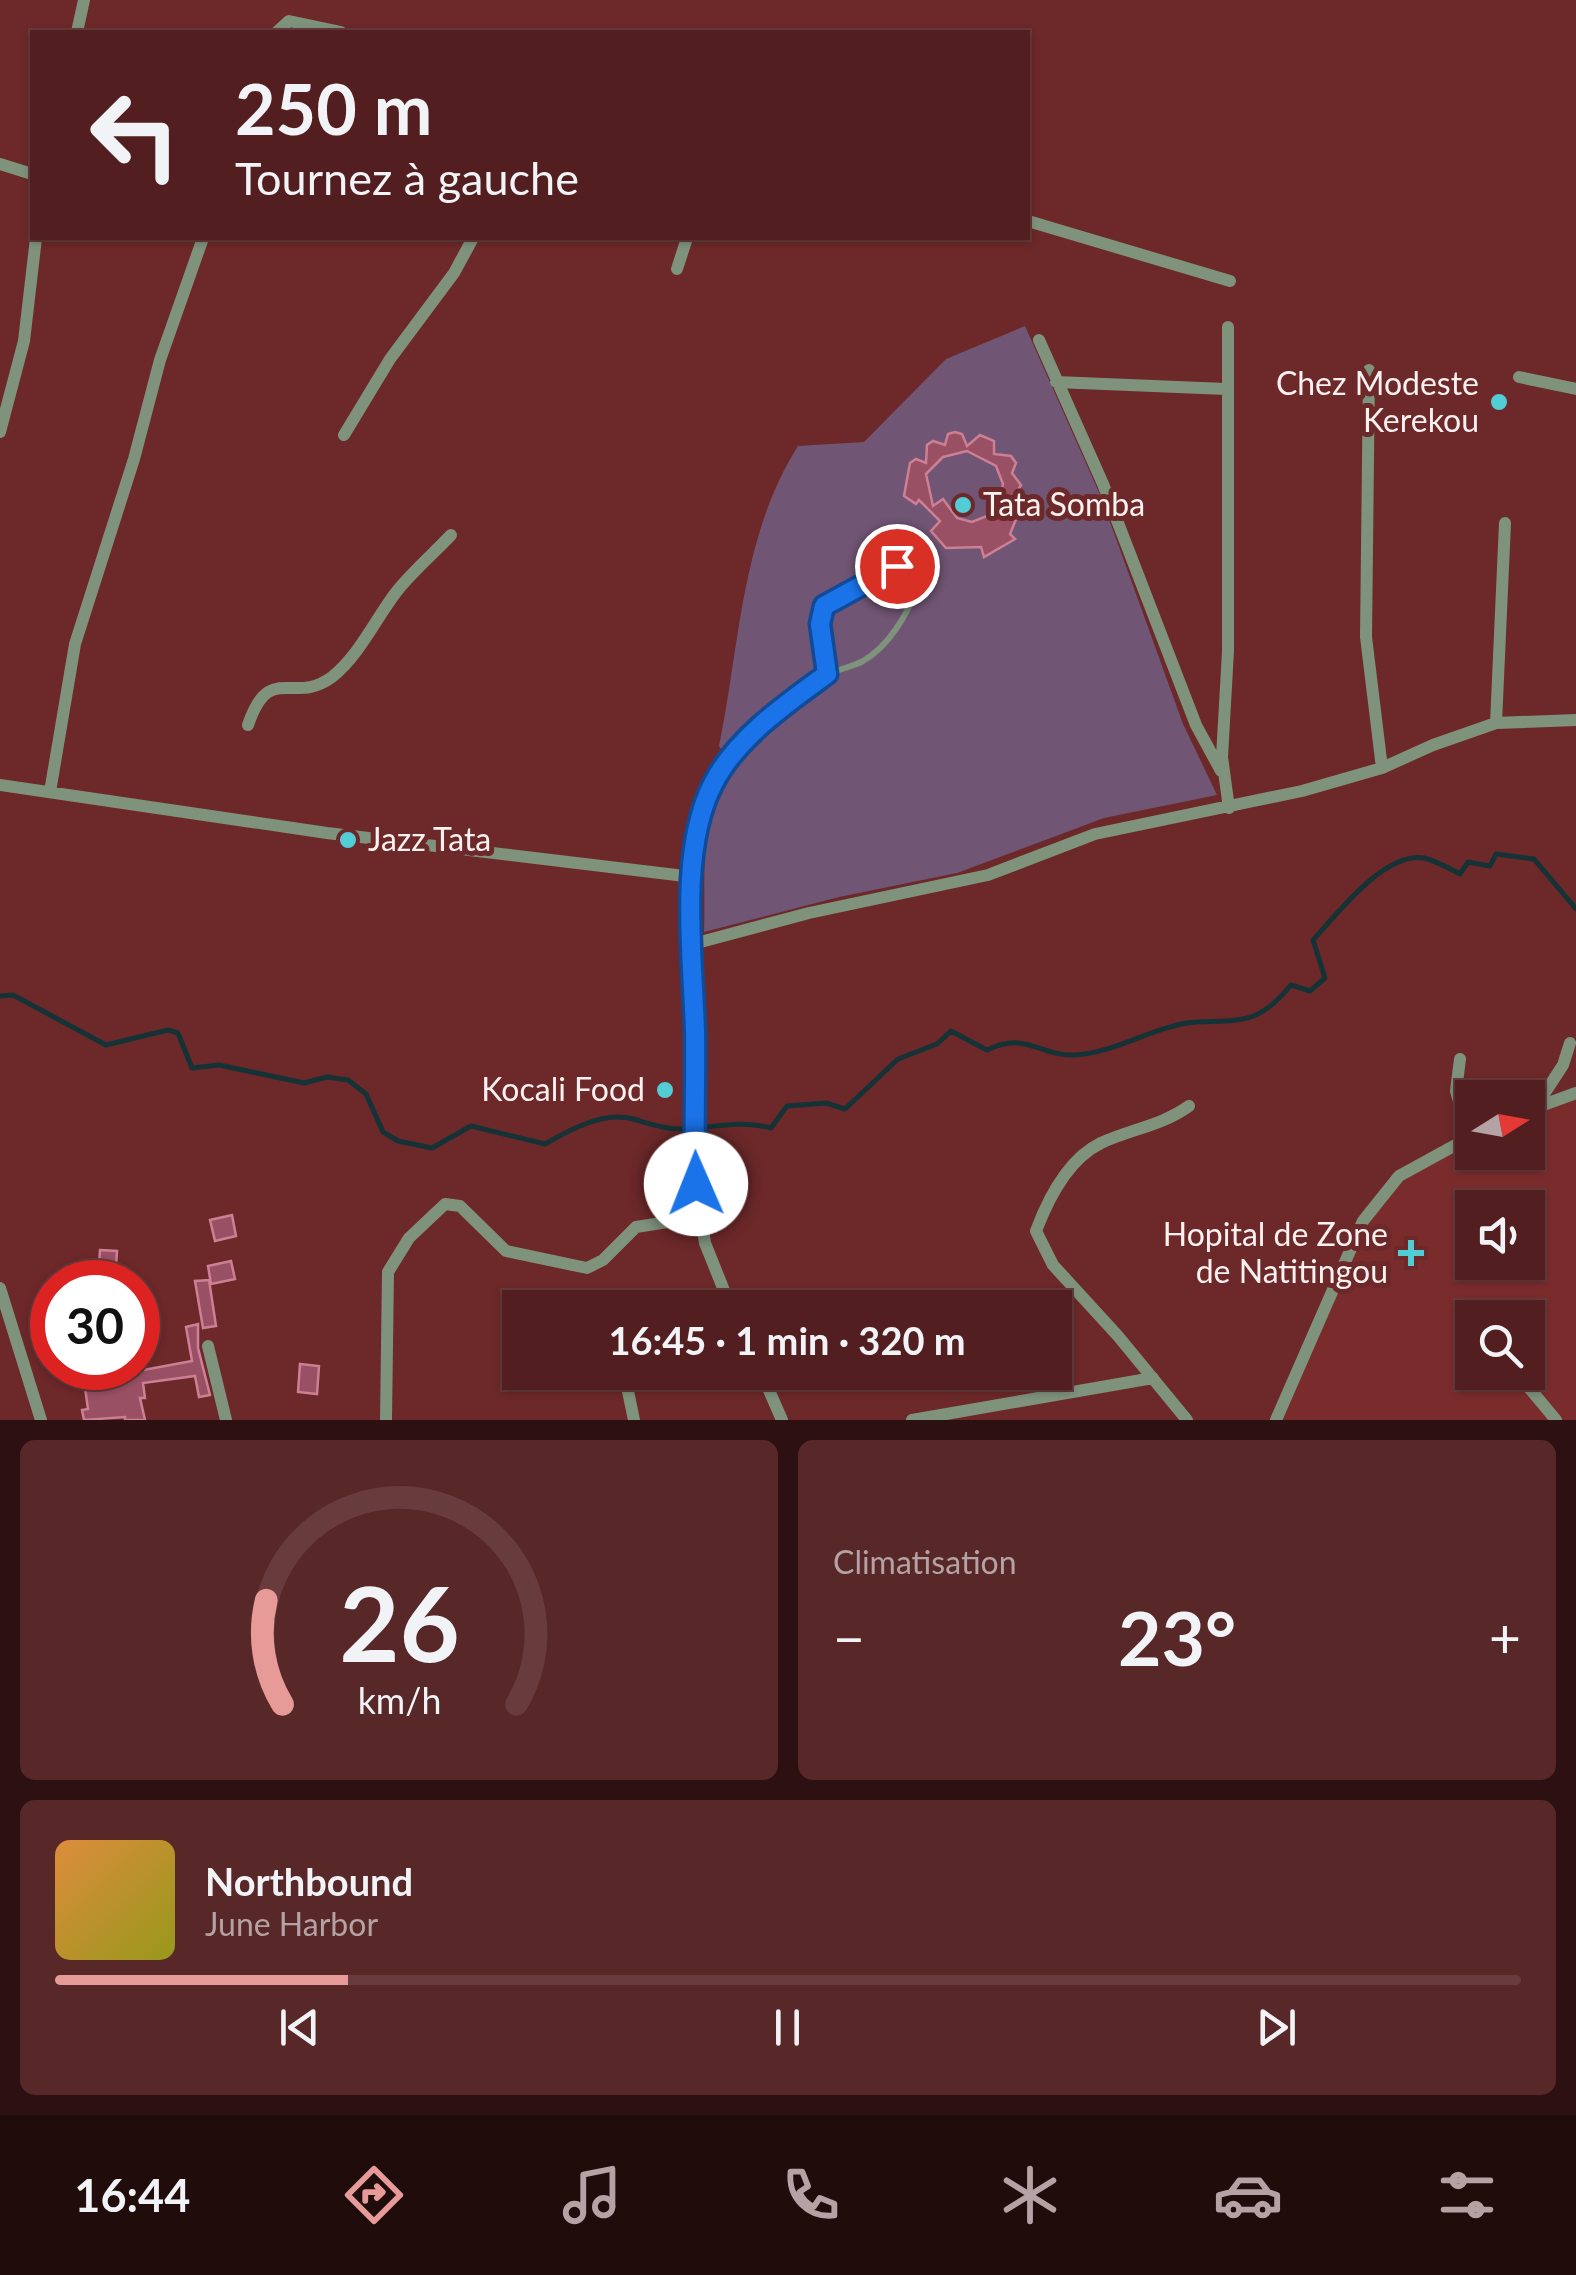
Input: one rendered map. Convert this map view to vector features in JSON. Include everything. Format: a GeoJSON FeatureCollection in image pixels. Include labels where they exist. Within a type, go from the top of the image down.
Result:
{"type":"FeatureCollection","features":[{"type":"Feature","properties":{"kind":"street"},"geometry":{"type":"LineString","coordinates":[[77,30],[84,0]]}},
{"type":"Feature","properties":{"kind":"street"},"geometry":{"type":"LineString","coordinates":[[279,30],[289,21],[332,30]]}},
{"type":"Feature","properties":{"kind":"street"},"geometry":{"type":"LineString","coordinates":[[0,164],[30,173]]}},
{"type":"Feature","properties":{"kind":"street"},"geometry":{"type":"LineString","coordinates":[[1030,222],[1230,281]]}},
{"type":"Feature","properties":{"kind":"street"},"geometry":{"type":"LineString","coordinates":[[0,432],[24,341],[36,240]]}},
{"type":"Feature","properties":{"kind":"street"},"geometry":{"type":"LineString","coordinates":[[50,792],[75,644],[134,459],[160,360],[202,240]]}},
{"type":"Feature","properties":{"kind":"street"},"geometry":{"type":"LineString","coordinates":[[344,434],[390,359],[454,273],[471,240]]}},
{"type":"Feature","properties":{"kind":"street"},"geometry":{"type":"LineString","coordinates":[[677,269],[686,240]]}},
{"type":"Feature","properties":{"kind":"street"},"geometry":{"type":"LineString","coordinates":[[1228,327],[1228,651],[1223,775],[1229,808]]}},
{"type":"Feature","properties":{"kind":"street"},"geometry":{"type":"LineString","coordinates":[[1039,340],[1103,484],[1196,725],[1223,775]]}},
{"type":"Feature","properties":{"kind":"street"},"geometry":{"type":"LineString","coordinates":[[1369,370],[1366,637],[1382,768]]}},
{"type":"Feature","properties":{"kind":"street"},"geometry":{"type":"LineString","coordinates":[[1519,377],[1576,389]]}},
{"type":"Feature","properties":{"kind":"street"},"geometry":{"type":"LineString","coordinates":[[1056,382],[1226,389]]}},
{"type":"Feature","properties":{"kind":"street"},"geometry":{"type":"LineString","coordinates":[[1496,723],[1504,623],[1505,523]]}},
{"type":"Feature","properties":{"kind":"street"},"geometry":{"type":"LineString","coordinates":[[248,725],[256,702],[264,693],[278,687],[317,686],[345,665],[399,589],[451,535]]}},
{"type":"Feature","properties":{"kind":"street"},"geometry":{"type":"LineString","coordinates":[[693,944],[809,913],[988,875],[1095,834],[1229,808],[1382,768],[1433,744],[1496,723],[1576,720]]}},
{"type":"Feature","properties":{"kind":"street"},"geometry":{"type":"LineString","coordinates":[[0,784],[327,833],[693,877],[694,1158],[699,1217],[722,1290]]}},
{"type":"Feature","properties":{"kind":"street"},"geometry":{"type":"LineString","coordinates":[[1545,1090],[1562,1065],[1570,1042]]}},
{"type":"Feature","properties":{"kind":"street"},"geometry":{"type":"LineString","coordinates":[[1457,1080],[1460,1059]]}},
{"type":"Feature","properties":{"kind":"street"},"geometry":{"type":"LineString","coordinates":[[1545,1105],[1576,1093]]}},
{"type":"Feature","properties":{"kind":"street"},"geometry":{"type":"LineString","coordinates":[[1186,1420],[1053,1264],[1036,1232],[1062,1179],[1098,1144],[1158,1125],[1189,1106]]}},
{"type":"Feature","properties":{"kind":"street"},"geometry":{"type":"LineString","coordinates":[[1276,1420],[1363,1220],[1399,1176],[1455,1146]]}},
{"type":"Feature","properties":{"kind":"street"},"geometry":{"type":"LineString","coordinates":[[386,1420],[388,1272],[409,1238],[445,1204],[460,1206],[506,1251],[587,1268],[604,1260],[636,1227],[699,1217]]}},
{"type":"Feature","properties":{"kind":"street"},"geometry":{"type":"LineString","coordinates":[[0,1288],[41,1420]]}},
{"type":"Feature","properties":{"kind":"street"},"geometry":{"type":"LineString","coordinates":[[208,1346],[226,1420]]}},
{"type":"Feature","properties":{"kind":"street"},"geometry":{"type":"LineString","coordinates":[[912,1420],[1153,1378]]}},
{"type":"Feature","properties":{"kind":"street"},"geometry":{"type":"LineString","coordinates":[[628,1390],[634,1420]]}},
{"type":"Feature","properties":{"kind":"street"},"geometry":{"type":"LineString","coordinates":[[769,1390],[782,1420]]}},
{"type":"Feature","properties":{"kind":"street"},"geometry":{"type":"LineString","coordinates":[[1531,1390],[1556,1420]]}},
{"type":"Feature","properties":{"kind":"lane"},"geometry":{"type":"LineString","coordinates":[[693,877],[704,808],[719,773],[750,735],[827,674],[863,661],[888,638],[917,588],[908,569],[897,566],[824,606],[820,624],[827,674]]}},
{"type":"Feature","properties":{"kind":"shaded area"},"geometry":{"type":"Polygon","coordinates":[[[1025,326],[1101,497],[1183,724],[1217,795],[1104,818],[957,873],[839,897],[704,932],[709,824],[722,785],[734,767],[719,746],[738,630],[753,554],[779,481],[798,446],[864,442],[946,359],[1025,326]]]}},
{"type":"Feature","properties":{"kind":"shaded area","name":"Hopital de Zone de Natitingou"},"geometry":{"type":"Polygon","coordinates":[[[1576,1099],[1576,1420],[1280,1420],[1354,1244],[1411,1165],[1455,1146],[1455,1170],[1545,1170],[1545,1111],[1576,1099]]]}},
{"type":"Feature","properties":{"kind":"building"},"geometry":{"type":"Polygon","coordinates":[[[948,434],[962,434],[967,446],[980,435],[994,441],[994,454],[1011,456],[1016,463],[1012,473],[1021,485],[1014,497],[1019,512],[1010,534],[1015,539],[984,557],[981,547],[946,548],[931,531],[940,521],[919,500],[916,504],[904,496],[910,463],[916,459],[926,463],[927,445],[933,441],[945,445],[948,434]],[[967,451],[943,457],[926,474],[933,506],[943,499],[957,518],[972,522],[997,512],[1003,484],[996,466],[967,451]]]}},
{"type":"Feature","properties":{"kind":"building"},"geometry":{"type":"Polygon","coordinates":[[[232,1215],[236,1236],[215,1241],[210,1220],[232,1215]]]}},
{"type":"Feature","properties":{"kind":"building"},"geometry":{"type":"Polygon","coordinates":[[[100,1250],[117,1251],[116,1260],[99,1260],[100,1250]]]}},
{"type":"Feature","properties":{"kind":"building"},"geometry":{"type":"Polygon","coordinates":[[[231,1261],[235,1279],[211,1284],[208,1266],[231,1261]]]}},
{"type":"Feature","properties":{"kind":"building"},"geometry":{"type":"Polygon","coordinates":[[[209,1280],[216,1326],[203,1328],[195,1281],[209,1280]]]}},
{"type":"Feature","properties":{"kind":"building"},"geometry":{"type":"Polygon","coordinates":[[[198,1324],[198,1348],[210,1395],[199,1397],[195,1376],[160,1381],[160,1367],[192,1361],[186,1327],[198,1324]]]}},
{"type":"Feature","properties":{"kind":"building"},"geometry":{"type":"Polygon","coordinates":[[[300,1364],[319,1366],[317,1394],[298,1392],[300,1364]]]}},
{"type":"Feature","properties":{"kind":"building"},"geometry":{"type":"Polygon","coordinates":[[[85,1390],[144,1390],[145,1398],[140,1398],[145,1420],[84,1420],[82,1410],[88,1409],[85,1390]]]}},
{"type":"Feature","properties":{"kind":"waterway"},"geometry":{"type":"LineString","coordinates":[[0,996],[13,995],[106,1045],[168,1030],[178,1033],[192,1068],[219,1065],[304,1083],[327,1077],[348,1080],[366,1094],[383,1132],[398,1141],[432,1148],[471,1126],[545,1144],[576,1128],[610,1118],[679,1129],[739,1124],[771,1128],[787,1106],[826,1103],[845,1109],[898,1059],[937,1044],[951,1031],[987,1050],[1023,1043],[1075,1055],[1104,1050],[1187,1023],[1248,1018],[1270,1006],[1291,985],[1310,991],[1325,978],[1313,940],[1378,874],[1409,859],[1429,859],[1460,874],[1468,862],[1490,866],[1496,854],[1534,859],[1576,909]]}},
{"type":"Feature","properties":{"kind":"place","name":"Chez Modeste Kerekou"},"geometry":{"type":"Point","coordinates":[1499,402]}},
{"type":"Feature","properties":{"kind":"place","name":"Tata Somba"},"geometry":{"type":"Point","coordinates":[963,505]}},
{"type":"Feature","properties":{"kind":"place","name":"Jazz Tata"},"geometry":{"type":"Point","coordinates":[348,840]}},
{"type":"Feature","properties":{"kind":"place","name":"Kocali Food"},"geometry":{"type":"Point","coordinates":[665,1090]}},
{"type":"Feature","properties":{"kind":"place","name":"Hopital de Zone de Natitingou"},"geometry":{"type":"Point","coordinates":[1411,1253]}},
{"type":"Feature","properties":{"kind":"route"},"geometry":{"type":"LineString","coordinates":[[696,1184],[692,900],[696,844],[704,808],[713,783],[750,735],[827,674],[820,624],[824,606],[897,566]]}}]}
